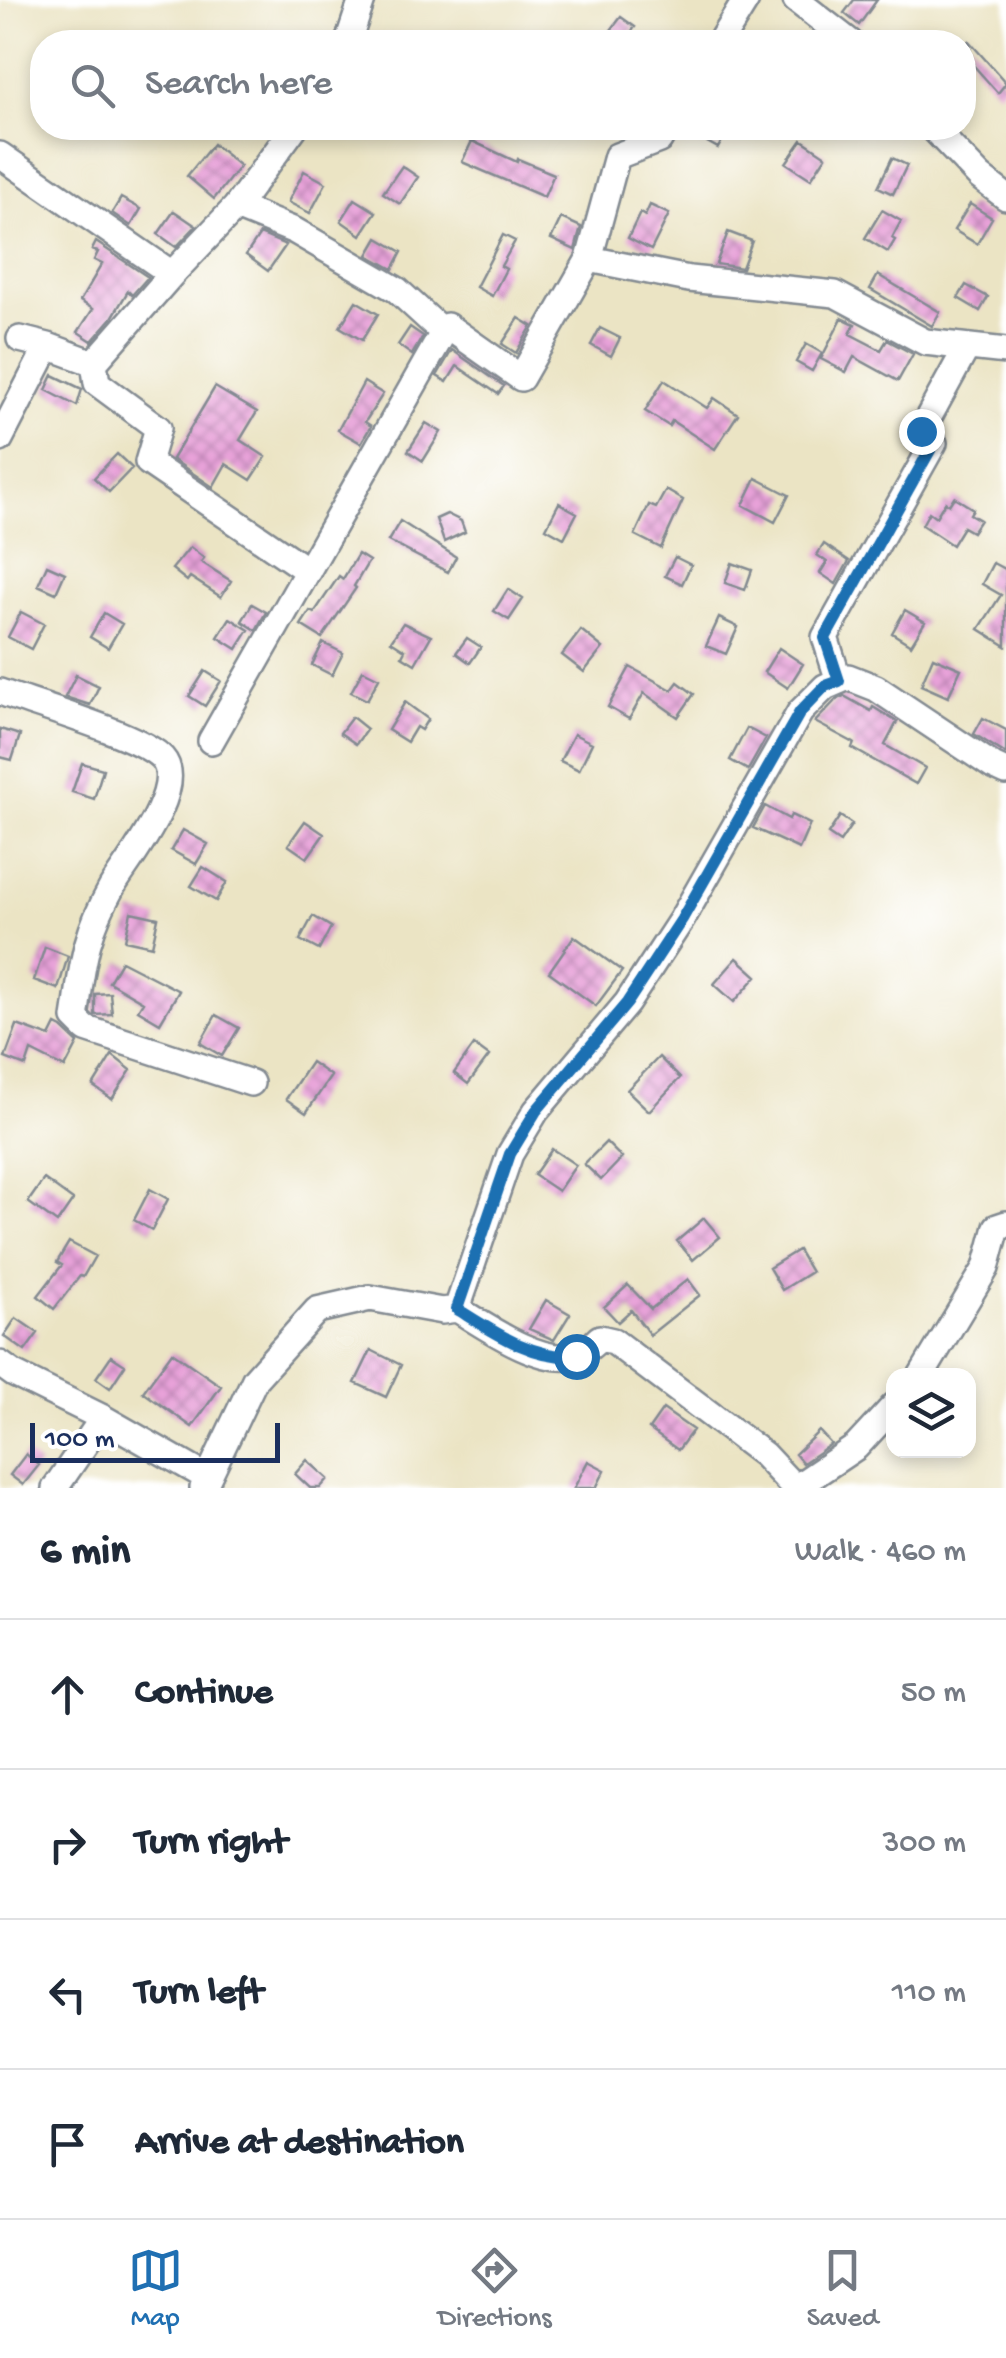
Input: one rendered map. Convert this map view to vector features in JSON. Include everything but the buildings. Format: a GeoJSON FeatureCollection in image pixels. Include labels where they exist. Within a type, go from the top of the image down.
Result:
{"type":"FeatureCollection","features":[{"type":"Feature","properties":{"kind":"street"},"geometry":{"type":"LineString","coordinates":[[352,30],[362,0]]}},
{"type":"Feature","properties":{"kind":"street"},"geometry":{"type":"LineString","coordinates":[[727,30],[746,0]]}},
{"type":"Feature","properties":{"kind":"street"},"geometry":{"type":"LineString","coordinates":[[796,0],[835,30]]}},
{"type":"Feature","properties":{"kind":"street"},"geometry":{"type":"LineString","coordinates":[[94,364],[236,208],[285,140]]}},
{"type":"Feature","properties":{"kind":"street"},"geometry":{"type":"LineString","coordinates":[[211,741],[447,326],[521,378],[589,259],[617,156],[659,140]]}},
{"type":"Feature","properties":{"kind":"street"},"geometry":{"type":"LineString","coordinates":[[944,140],[980,178],[1006,197]]}},
{"type":"Feature","properties":{"kind":"street"},"geometry":{"type":"LineString","coordinates":[[0,155],[172,274]]}},
{"type":"Feature","properties":{"kind":"street"},"geometry":{"type":"LineString","coordinates":[[236,208],[295,230],[396,290],[444,333]]}},
{"type":"Feature","properties":{"kind":"street"},"geometry":{"type":"LineString","coordinates":[[589,259],[689,279],[835,294],[926,342],[1006,351]]}},
{"type":"Feature","properties":{"kind":"street"},"geometry":{"type":"LineString","coordinates":[[20,339],[94,364]]}},
{"type":"Feature","properties":{"kind":"street"},"geometry":{"type":"LineString","coordinates":[[0,439],[48,346]]}},
{"type":"Feature","properties":{"kind":"street"},"geometry":{"type":"LineString","coordinates":[[839,681],[825,638],[934,443],[921,431],[967,347]]}},
{"type":"Feature","properties":{"kind":"street"},"geometry":{"type":"LineString","coordinates":[[94,364],[97,382],[158,428],[148,462],[308,571]]}},
{"type":"Feature","properties":{"kind":"street"},"geometry":{"type":"LineString","coordinates":[[457,1309],[510,1154],[536,1111],[627,1003],[682,919],[800,712],[825,686],[848,677],[876,688],[1006,772]]}},
{"type":"Feature","properties":{"kind":"street"},"geometry":{"type":"LineString","coordinates":[[0,692],[136,741],[163,758],[168,769],[160,813],[110,890],[88,942],[74,1018],[86,1029],[251,1082]]}},
{"type":"Feature","properties":{"kind":"street"},"geometry":{"type":"LineString","coordinates":[[926,1368],[986,1268],[996,1228],[1006,1224]]}},
{"type":"Feature","properties":{"kind":"street"},"geometry":{"type":"LineString","coordinates":[[0,1364],[102,1418],[206,1483],[255,1378],[318,1310],[370,1298],[442,1311],[457,1309],[512,1343],[558,1357],[576,1356],[600,1338],[613,1341],[764,1455],[795,1488],[856,1448],[886,1415]]}},
{"type":"Feature","properties":{"kind":"street"},"geometry":{"type":"LineString","coordinates":[[55,1488],[102,1418]]}},
{"type":"Feature","properties":{"kind":"route"},"geometry":{"type":"LineString","coordinates":[[576,1356],[558,1357],[512,1343],[457,1309],[510,1154],[536,1111],[627,1003],[682,919],[800,712],[825,686],[839,681],[825,638],[934,443],[921,431]]}}]}
